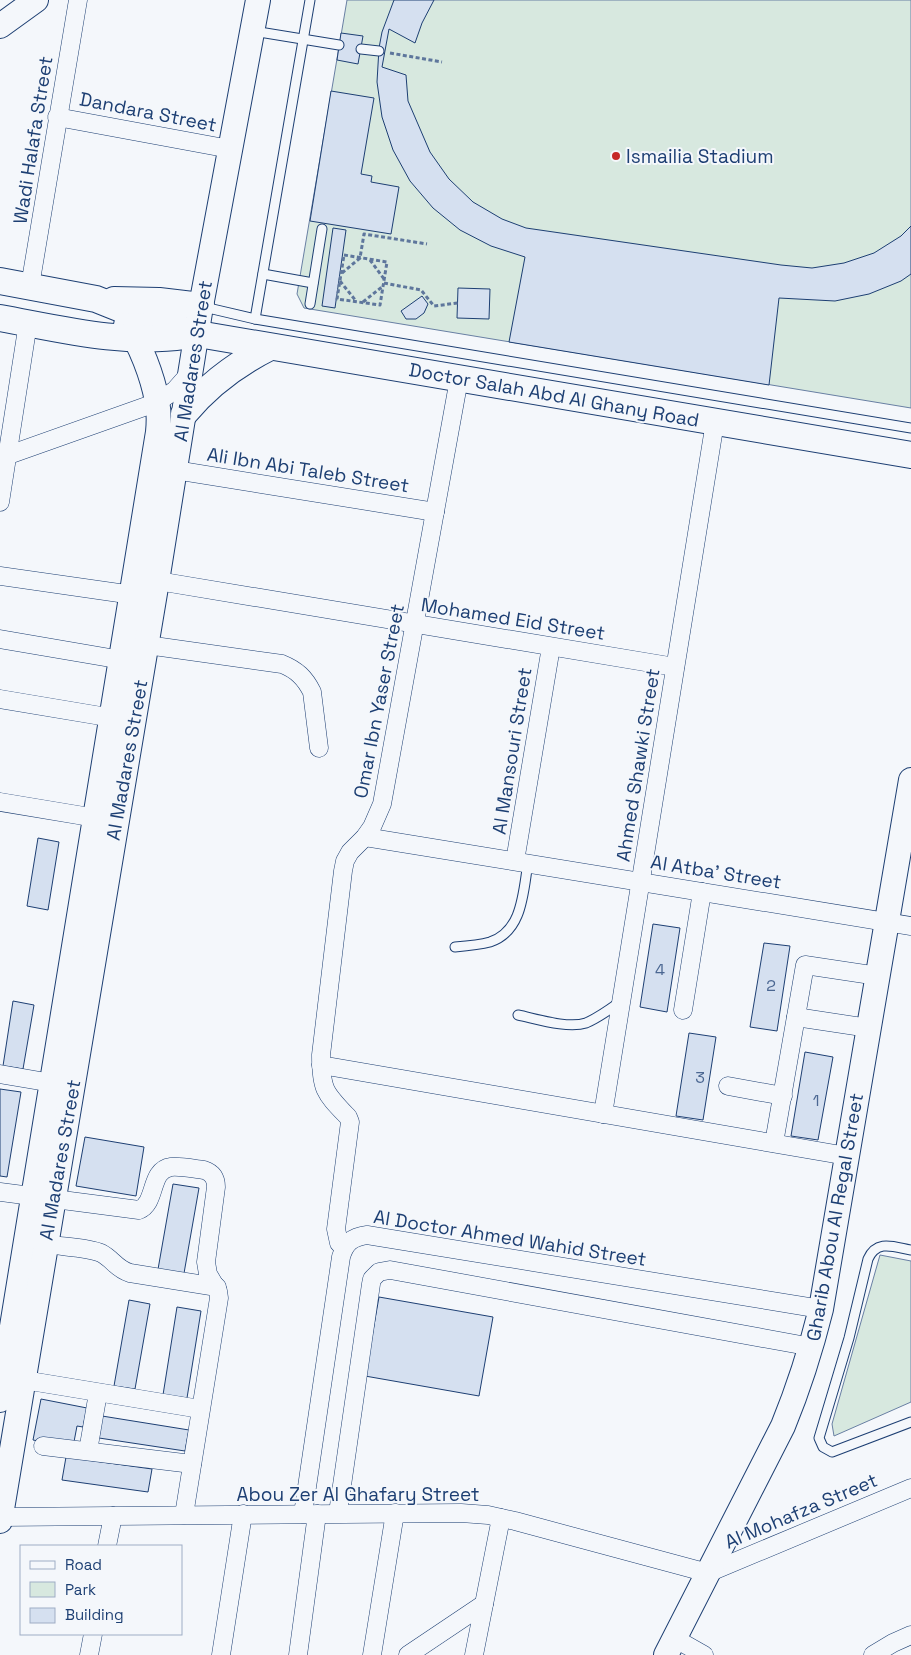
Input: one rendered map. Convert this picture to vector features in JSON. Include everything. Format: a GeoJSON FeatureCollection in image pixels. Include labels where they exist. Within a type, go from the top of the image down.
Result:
{"type":"FeatureCollection","features":[{"type":"Feature","properties":{"kind":"main road"},"geometry":{"type":"LineString","coordinates":[[0,26],[36,0]]}},
{"type":"Feature","properties":{"kind":"main road","name":"Al Madares Street"},"geometry":{"type":"LineString","coordinates":[[0,1518],[46,1244],[44,1199],[52,1083],[122,660],[175,470],[201,306],[258,0]]}},
{"type":"Feature","properties":{"kind":"main road","name":"Doctor Salah Abd Al Ghany Road"},"geometry":{"type":"LineString","coordinates":[[0,281],[96,299],[141,317],[198,334],[911,455]]}},
{"type":"Feature","properties":{"kind":"main road"},"geometry":{"type":"LineString","coordinates":[[96,299],[159,301],[201,306]]}},
{"type":"Feature","properties":{"kind":"main road","name":"Al Madares Street"},"geometry":{"type":"LineString","coordinates":[[0,1400],[3,1359],[44,1199],[147,645],[142,585],[158,432],[158,402],[142,352],[136,340],[118,316],[96,299]]}},
{"type":"Feature","properties":{"kind":"main road","name":"Doctor Salah Abd Al Ghany Road"},"geometry":{"type":"LineString","coordinates":[[0,318],[89,335],[136,340],[198,334]]}},
{"type":"Feature","properties":{"kind":"main road"},"geometry":{"type":"LineString","coordinates":[[184,414],[195,400],[223,375],[270,347]]}},
{"type":"Feature","properties":{"kind":"main road","name":"Gharib Abou Al Regal Street"},"geometry":{"type":"LineString","coordinates":[[670,1646],[783,1426],[812,1346],[821,1309],[911,780]]}},
{"type":"Feature","properties":{"kind":"street","name":"Wadi Halafa Street"},"geometry":{"type":"LineString","coordinates":[[30,286],[78,0]]}},
{"type":"Feature","properties":{"kind":"street","name":"Dandara Street"},"geometry":{"type":"LineString","coordinates":[[58,117],[230,150]]}},
{"type":"Feature","properties":{"kind":"street"},"geometry":{"type":"LineString","coordinates":[[0,502],[4,456],[28,323]]}},
{"type":"Feature","properties":{"kind":"street"},"geometry":{"type":"LineString","coordinates":[[4,456],[158,402],[175,390],[190,373]]}},
{"type":"Feature","properties":{"kind":"street","name":"Omar Ibn Yaser Street"},"geometry":{"type":"LineString","coordinates":[[344,1248],[339,1243],[336,1229],[350,1122],[348,1117],[327,1095],[324,1088],[321,1064],[321,1047],[343,871],[345,861],[350,852],[365,837],[378,816],[382,804],[459,379]]}},
{"type":"Feature","properties":{"kind":"street","name":"Ahmed Shawki Street"},"geometry":{"type":"LineString","coordinates":[[603,1114],[715,422]]}},
{"type":"Feature","properties":{"kind":"street","name":"Ali Ibn Abi Taleb Street"},"geometry":{"type":"LineString","coordinates":[[175,470],[435,512]]}},
{"type":"Feature","properties":{"kind":"street","name":"Mohamed Eid Street"},"geometry":{"type":"LineString","coordinates":[[0,576],[142,585],[415,624],[675,668]]}},
{"type":"Feature","properties":{"kind":"street"},"geometry":{"type":"LineString","coordinates":[[0,639],[122,660]]}},
{"type":"Feature","properties":{"kind":"street"},"geometry":{"type":"LineString","coordinates":[[147,645],[282,664],[298,672],[312,692],[319,748]]}},
{"type":"Feature","properties":{"kind":"street","name":"Al Mansouri Street"},"geometry":{"type":"LineString","coordinates":[[522,862],[551,647]]}},
{"type":"Feature","properties":{"kind":"street"},"geometry":{"type":"LineString","coordinates":[[0,699],[113,718]]}},
{"type":"Feature","properties":{"kind":"street"},"geometry":{"type":"LineString","coordinates":[[0,802],[96,818]]}},
{"type":"Feature","properties":{"kind":"street","name":"Al Atba' Street"},"geometry":{"type":"LineString","coordinates":[[365,837],[911,926]]}},
{"type":"Feature","properties":{"kind":"street"},"geometry":{"type":"LineString","coordinates":[[683,1010],[702,892]]}},
{"type":"Feature","properties":{"kind":"street"},"geometry":{"type":"LineString","coordinates":[[774,1143],[806,965],[878,976]]}},
{"type":"Feature","properties":{"kind":"street"},"geometry":{"type":"LineString","coordinates":[[796,1017],[869,1028]]}},
{"type":"Feature","properties":{"kind":"street"},"geometry":{"type":"LineString","coordinates":[[321,1064],[847,1156]]}},
{"type":"Feature","properties":{"kind":"street"},"geometry":{"type":"LineString","coordinates":[[0,1074],[52,1083]]}},
{"type":"Feature","properties":{"kind":"street"},"geometry":{"type":"LineString","coordinates":[[728,1086],[782,1096]]}},
{"type":"Feature","properties":{"kind":"street"},"geometry":{"type":"LineString","coordinates":[[0,1192],[139,1210],[146,1206],[158,1176],[167,1169],[172,1167],[208,1172],[215,1178],[216,1188],[206,1266],[208,1274],[216,1287],[218,1298],[184,1515]]}},
{"type":"Feature","properties":{"kind":"street","name":"Al Doctor Ahmed Wahid Street"},"geometry":{"type":"LineString","coordinates":[[344,1248],[358,1236],[367,1235],[821,1309]]}},
{"type":"Feature","properties":{"kind":"street"},"geometry":{"type":"LineString","coordinates":[[46,1244],[96,1252],[106,1256],[119,1268],[130,1273],[216,1287]]}},
{"type":"Feature","properties":{"kind":"street"},"geometry":{"type":"LineString","coordinates":[[298,1655],[310,1514],[341,1257],[344,1248]]}},
{"type":"Feature","properties":{"kind":"street"},"geometry":{"type":"LineString","coordinates":[[338,1514],[371,1284],[372,1279],[379,1272],[390,1270],[812,1346]]}},
{"type":"Feature","properties":{"kind":"street"},"geometry":{"type":"LineString","coordinates":[[24,1380],[200,1409]]}},
{"type":"Feature","properties":{"kind":"street"},"geometry":{"type":"LineString","coordinates":[[88,1451],[98,1393]]}},
{"type":"Feature","properties":{"kind":"street"},"geometry":{"type":"LineString","coordinates":[[43,1446],[192,1464]]}},
{"type":"Feature","properties":{"kind":"street","name":"Al Mohafza Street"},"geometry":{"type":"LineString","coordinates":[[708,1573],[911,1488]]}},
{"type":"Feature","properties":{"kind":"street","name":"Abou Zer Al Ghafary Street"},"geometry":{"type":"LineString","coordinates":[[0,1518],[461,1512],[501,1518],[708,1573]]}},
{"type":"Feature","properties":{"kind":"street"},"geometry":{"type":"LineString","coordinates":[[372,1655],[395,1513]]}},
{"type":"Feature","properties":{"kind":"street"},"geometry":{"type":"LineString","coordinates":[[221,1655],[243,1514]]}},
{"type":"Feature","properties":{"kind":"street"},"geometry":{"type":"LineString","coordinates":[[107,1545],[113,1516]]}},
{"type":"Feature","properties":{"kind":"street"},"geometry":{"type":"LineString","coordinates":[[474,1655],[501,1518]]}},
{"type":"Feature","properties":{"kind":"street"},"geometry":{"type":"LineString","coordinates":[[408,1655],[484,1604]]}},
{"type":"Feature","properties":{"kind":"street"},"geometry":{"type":"LineString","coordinates":[[89,1655],[93,1635]]}},
{"type":"Feature","properties":{"kind":"street"},"geometry":{"type":"LineString","coordinates":[[873,1655],[892,1643],[911,1635]]}},
{"type":"Feature","properties":{"kind":"street"},"geometry":{"type":"LineString","coordinates":[[670,1646],[704,1655]]}},
{"type":"Feature","properties":{"kind":"lane"},"geometry":{"type":"LineString","coordinates":[[255,318],[310,0]]}},
{"type":"Feature","properties":{"kind":"lane"},"geometry":{"type":"LineString","coordinates":[[252,31],[339,45]]}},
{"type":"Feature","properties":{"kind":"lane"},"geometry":{"type":"LineString","coordinates":[[361,48],[382,52]]}},
{"type":"Feature","properties":{"kind":"lane"},"geometry":{"type":"LineString","coordinates":[[310,304],[322,229]]}},
{"type":"Feature","properties":{"kind":"lane"},"geometry":{"type":"LineString","coordinates":[[263,274],[313,284]]}},
{"type":"Feature","properties":{"kind":"lane"},"geometry":{"type":"LineString","coordinates":[[201,306],[255,318],[911,428]]}},
{"type":"Feature","properties":{"kind":"lane"},"geometry":{"type":"LineString","coordinates":[[455,947],[491,942],[511,928],[518,917],[522,862]]}},
{"type":"Feature","properties":{"kind":"lane"},"geometry":{"type":"LineString","coordinates":[[518,1015],[572,1025],[584,1024],[622,1000]]}},
{"type":"Feature","properties":{"kind":"lane"},"geometry":{"type":"LineString","coordinates":[[911,1250],[885,1245],[878,1246],[872,1251],[868,1259],[849,1338],[819,1438],[823,1447],[832,1452],[911,1422]]}},
{"type":"Feature","properties":{"kind":"path"},"geometry":{"type":"LineString","coordinates":[[382,52],[442,62]]}},
{"type":"Feature","properties":{"kind":"path"},"geometry":{"type":"LineString","coordinates":[[341,274],[360,258],[364,234],[428,244]]}},
{"type":"Feature","properties":{"kind":"path"},"geometry":{"type":"LineString","coordinates":[[344,255],[360,258],[388,262],[380,305],[337,299],[344,255]]}},
{"type":"Feature","properties":{"kind":"path"},"geometry":{"type":"LineString","coordinates":[[370,259],[384,283],[421,290],[434,306],[458,303]]}},
{"type":"Feature","properties":{"kind":"path"},"geometry":{"type":"LineString","coordinates":[[340,281],[357,302]]}},
{"type":"Feature","properties":{"kind":"path"},"geometry":{"type":"LineString","coordinates":[[362,303],[384,283]]}},
{"type":"Feature","properties":{"kind":"green space","name":"Ismailia Stadium"},"geometry":{"type":"Polygon","coordinates":[[[347,0],[911,0],[911,408],[304,308],[297,294],[347,0]]]}},
{"type":"Feature","properties":{"kind":"green space"},"geometry":{"type":"Polygon","coordinates":[[[880,1255],[911,1261],[911,1402],[834,1436],[832,1424],[880,1255]]]}},
{"type":"Feature","properties":{"kind":"building"},"geometry":{"type":"Polygon","coordinates":[[[394,0],[434,0],[422,23],[415,43],[389,29],[382,67],[406,75],[408,101],[430,152],[449,179],[473,202],[502,219],[526,228],[812,268],[844,263],[874,253],[901,236],[911,226],[911,274],[901,281],[869,294],[835,301],[779,298],[769,385],[509,342],[525,257],[491,246],[460,230],[433,208],[410,181],[393,150],[382,117],[377,82],[382,32],[394,0]]]}},
{"type":"Feature","properties":{"kind":"building"},"geometry":{"type":"Polygon","coordinates":[[[341,33],[363,36],[358,64],[337,60],[341,33]]]}},
{"type":"Feature","properties":{"kind":"building"},"geometry":{"type":"Polygon","coordinates":[[[331,91],[374,98],[361,174],[372,176],[371,182],[399,187],[391,234],[310,221],[331,91]]]}},
{"type":"Feature","properties":{"kind":"building"},"geometry":{"type":"Polygon","coordinates":[[[333,228],[346,230],[335,308],[322,306],[333,228]]]}},
{"type":"Feature","properties":{"kind":"building"},"geometry":{"type":"Polygon","coordinates":[[[458,288],[490,289],[489,319],[457,318],[458,288]]]}},
{"type":"Feature","properties":{"kind":"building"},"geometry":{"type":"Polygon","coordinates":[[[422,296],[428,304],[424,313],[416,319],[406,319],[401,311],[422,296]]]}},
{"type":"Feature","properties":{"kind":"building"},"geometry":{"type":"Polygon","coordinates":[[[38,838],[59,842],[48,910],[27,906],[38,838]]]}},
{"type":"Feature","properties":{"kind":"building"},"geometry":{"type":"Polygon","coordinates":[[[653,924],[680,928],[667,1012],[640,1007],[653,924]]]}},
{"type":"Feature","properties":{"kind":"building"},"geometry":{"type":"Polygon","coordinates":[[[764,943],[790,946],[777,1031],[750,1027],[764,943]]]}},
{"type":"Feature","properties":{"kind":"building"},"geometry":{"type":"Polygon","coordinates":[[[13,1001],[34,1005],[23,1069],[3,1066],[13,1001]]]}},
{"type":"Feature","properties":{"kind":"building"},"geometry":{"type":"Polygon","coordinates":[[[689,1033],[716,1037],[703,1120],[676,1116],[689,1033]]]}},
{"type":"Feature","properties":{"kind":"building"},"geometry":{"type":"Polygon","coordinates":[[[805,1052],[833,1057],[818,1140],[791,1136],[805,1052]]]}},
{"type":"Feature","properties":{"kind":"building"},"geometry":{"type":"Polygon","coordinates":[[[0,1089],[21,1092],[7,1177],[0,1176],[0,1089]]]}},
{"type":"Feature","properties":{"kind":"building"},"geometry":{"type":"Polygon","coordinates":[[[85,1137],[144,1147],[136,1196],[76,1186],[85,1137]]]}},
{"type":"Feature","properties":{"kind":"building"},"geometry":{"type":"Polygon","coordinates":[[[173,1184],[199,1188],[183,1279],[157,1275],[173,1184]]]}},
{"type":"Feature","properties":{"kind":"building"},"geometry":{"type":"Polygon","coordinates":[[[379,1297],[493,1317],[479,1396],[365,1376],[379,1297]]]}},
{"type":"Feature","properties":{"kind":"building"},"geometry":{"type":"Polygon","coordinates":[[[129,1300],[150,1304],[135,1389],[114,1386],[129,1300]]]}},
{"type":"Feature","properties":{"kind":"building"},"geometry":{"type":"Polygon","coordinates":[[[177,1307],[201,1311],[187,1398],[163,1395],[177,1307]]]}},
{"type":"Feature","properties":{"kind":"building"},"geometry":{"type":"Polygon","coordinates":[[[41,1399],[87,1408],[83,1427],[77,1426],[73,1447],[33,1440],[41,1399]]]}},
{"type":"Feature","properties":{"kind":"building"},"geometry":{"type":"Polygon","coordinates":[[[102,1416],[189,1430],[185,1451],[99,1438],[102,1416]]]}},
{"type":"Feature","properties":{"kind":"building"},"geometry":{"type":"Polygon","coordinates":[[[66,1457],[152,1469],[148,1492],[62,1480],[66,1457]]]}},
{"type":"Feature","properties":{"kind":"place","name":"Ismailia Stadium"},"geometry":{"type":"Point","coordinates":[616,156]}}]}
